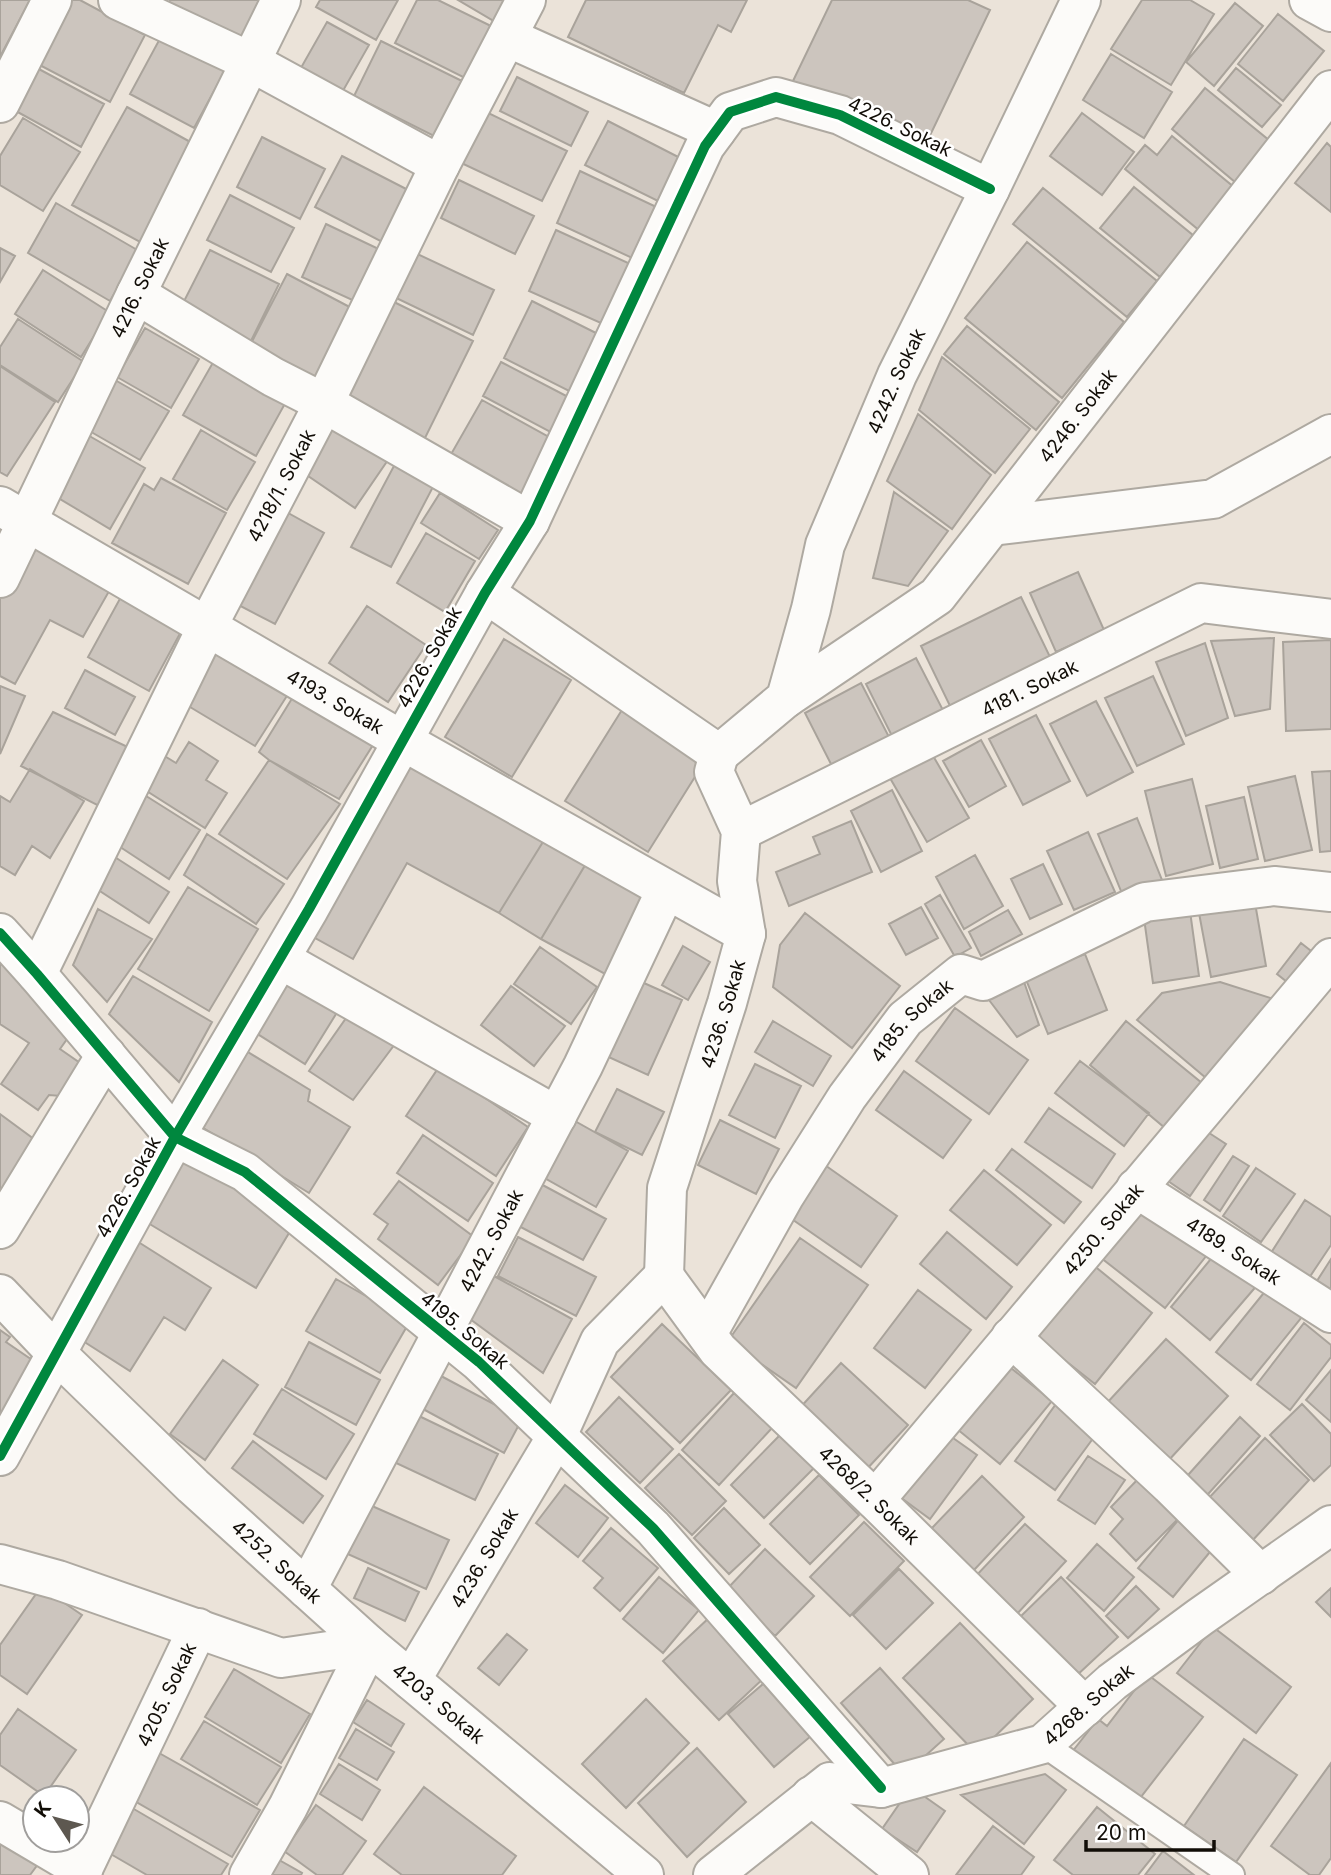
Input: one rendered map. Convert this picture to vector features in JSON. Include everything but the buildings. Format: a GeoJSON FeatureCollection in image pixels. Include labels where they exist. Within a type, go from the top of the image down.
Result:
{"type":"FeatureCollection","features":[{"type":"Feature","properties":{"kind":"street"},"geometry":{"type":"LineString","coordinates":[[0,103],[52,0]]}},
{"type":"Feature","properties":{"kind":"street"},"geometry":{"type":"LineString","coordinates":[[118,0],[251,62],[440,165]]}},
{"type":"Feature","properties":{"kind":"street","name":"4216. Sokak"},"geometry":{"type":"LineString","coordinates":[[0,578],[13,513],[136,294],[282,0]]}},
{"type":"Feature","properties":{"kind":"street","name":"4218/1. Sokak"},"geometry":{"type":"LineString","coordinates":[[37,974],[206,627],[324,403],[440,165],[526,0]]}},
{"type":"Feature","properties":{"kind":"street","name":"4242. Sokak"},"geometry":{"type":"LineString","coordinates":[[786,698],[811,609],[825,545],[897,375],[1080,0]]}},
{"type":"Feature","properties":{"kind":"street"},"geometry":{"type":"LineString","coordinates":[[1309,0],[1331,12]]}},
{"type":"Feature","properties":{"kind":"street"},"geometry":{"type":"LineString","coordinates":[[507,37],[716,131]]}},
{"type":"Feature","properties":{"kind":"street","name":"4246. Sokak"},"geometry":{"type":"LineString","coordinates":[[786,698],[937,596],[1331,90]]}},
{"type":"Feature","properties":{"kind":"street","name":"4226. Sokak"},"geometry":{"type":"LineString","coordinates":[[0,1456],[175,1137],[280,959],[485,593],[530,521],[705,146],[730,113],[776,97],[840,115],[990,189]]}},
{"type":"Feature","properties":{"kind":"street"},"geometry":{"type":"LineString","coordinates":[[136,294],[273,377],[324,403],[530,521]]}},
{"type":"Feature","properties":{"kind":"street"},"geometry":{"type":"LineString","coordinates":[[992,526],[1213,499],[1331,434]]}},
{"type":"Feature","properties":{"kind":"street","name":"4193. Sokak"},"geometry":{"type":"LineString","coordinates":[[13,513],[403,741],[746,934]]}},
{"type":"Feature","properties":{"kind":"street"},"geometry":{"type":"LineString","coordinates":[[485,593],[719,754],[786,698]]}},
{"type":"Feature","properties":{"kind":"street","name":"4181. Sokak"},"geometry":{"type":"LineString","coordinates":[[741,831],[1201,603],[1331,619]]}},
{"type":"Feature","properties":{"kind":"street","name":"4236. Sokak"},"geometry":{"type":"LineString","coordinates":[[411,1680],[557,1436],[600,1341],[664,1276],[667,1188],[727,1003],[746,934],[737,881],[741,831],[715,772],[719,754]]}},
{"type":"Feature","properties":{"kind":"street","name":"4185. Sokak"},"geometry":{"type":"LineString","coordinates":[[706,1334],[785,1195],[848,1097],[905,1019],[961,974],[983,981],[1145,902],[1275,886],[1331,892]]}},
{"type":"Feature","properties":{"kind":"street","name":"4242. Sokak"},"geometry":{"type":"LineString","coordinates":[[307,1589],[583,1066],[666,890]]}},
{"type":"Feature","properties":{"kind":"street","name":"4195. Sokak"},"geometry":{"type":"LineString","coordinates":[[0,933],[175,1137],[245,1172],[479,1362],[653,1528],[881,1788]]}},
{"type":"Feature","properties":{"kind":"street","name":"4250. Sokak"},"geometry":{"type":"LineString","coordinates":[[875,1500],[1331,958]]}},
{"type":"Feature","properties":{"kind":"street"},"geometry":{"type":"LineString","coordinates":[[280,959],[557,1116]]}},
{"type":"Feature","properties":{"kind":"street"},"geometry":{"type":"LineString","coordinates":[[0,1229],[106,1055]]}},
{"type":"Feature","properties":{"kind":"street","name":"4189. Sokak"},"geometry":{"type":"LineString","coordinates":[[1136,1188],[1331,1313]]}},
{"type":"Feature","properties":{"kind":"street","name":"4268/2. Sokak"},"geometry":{"type":"LineString","coordinates":[[664,1276],[718,1350],[1085,1707]]}},
{"type":"Feature","properties":{"kind":"street","name":"4252. Sokak"},"geometry":{"type":"LineString","coordinates":[[0,1294],[57,1354],[193,1486],[369,1645]]}},
{"type":"Feature","properties":{"kind":"street"},"geometry":{"type":"LineString","coordinates":[[1012,1337],[1170,1485],[1261,1575]]}},
{"type":"Feature","properties":{"kind":"street","name":"4268. Sokak"},"geometry":{"type":"LineString","coordinates":[[713,1875],[830,1782],[881,1788],[1043,1744],[1112,1682],[1331,1525]]}},
{"type":"Feature","properties":{"kind":"street","name":"4205. Sokak"},"geometry":{"type":"LineString","coordinates":[[0,1564],[58,1580],[198,1628],[81,1872]]}},
{"type":"Feature","properties":{"kind":"street"},"geometry":{"type":"LineString","coordinates":[[198,1628],[281,1658],[369,1645]]}},
{"type":"Feature","properties":{"kind":"street"},"geometry":{"type":"LineString","coordinates":[[249,1875],[288,1807],[369,1645]]}},
{"type":"Feature","properties":{"kind":"street","name":"4203. Sokak"},"geometry":{"type":"LineString","coordinates":[[369,1645],[644,1875]]}},
{"type":"Feature","properties":{"kind":"street"},"geometry":{"type":"LineString","coordinates":[[811,1796],[909,1875]]}},
{"type":"Feature","properties":{"kind":"street"},"geometry":{"type":"LineString","coordinates":[[0,1821],[81,1872]]}},
{"type":"Feature","properties":{"kind":"lane"},"geometry":{"type":"LineString","coordinates":[[1043,1744],[1232,1875]]}},
{"type":"Feature","properties":{"kind":"cycle path"},"geometry":{"type":"LineString","coordinates":[[0,1456],[175,1137],[309,909],[485,593],[530,521],[705,146],[730,112],[776,97],[840,115],[990,189]]}},
{"type":"Feature","properties":{"kind":"cycle path"},"geometry":{"type":"LineString","coordinates":[[0,933],[175,1137],[245,1172],[479,1362],[653,1528],[881,1788]]}}]}
